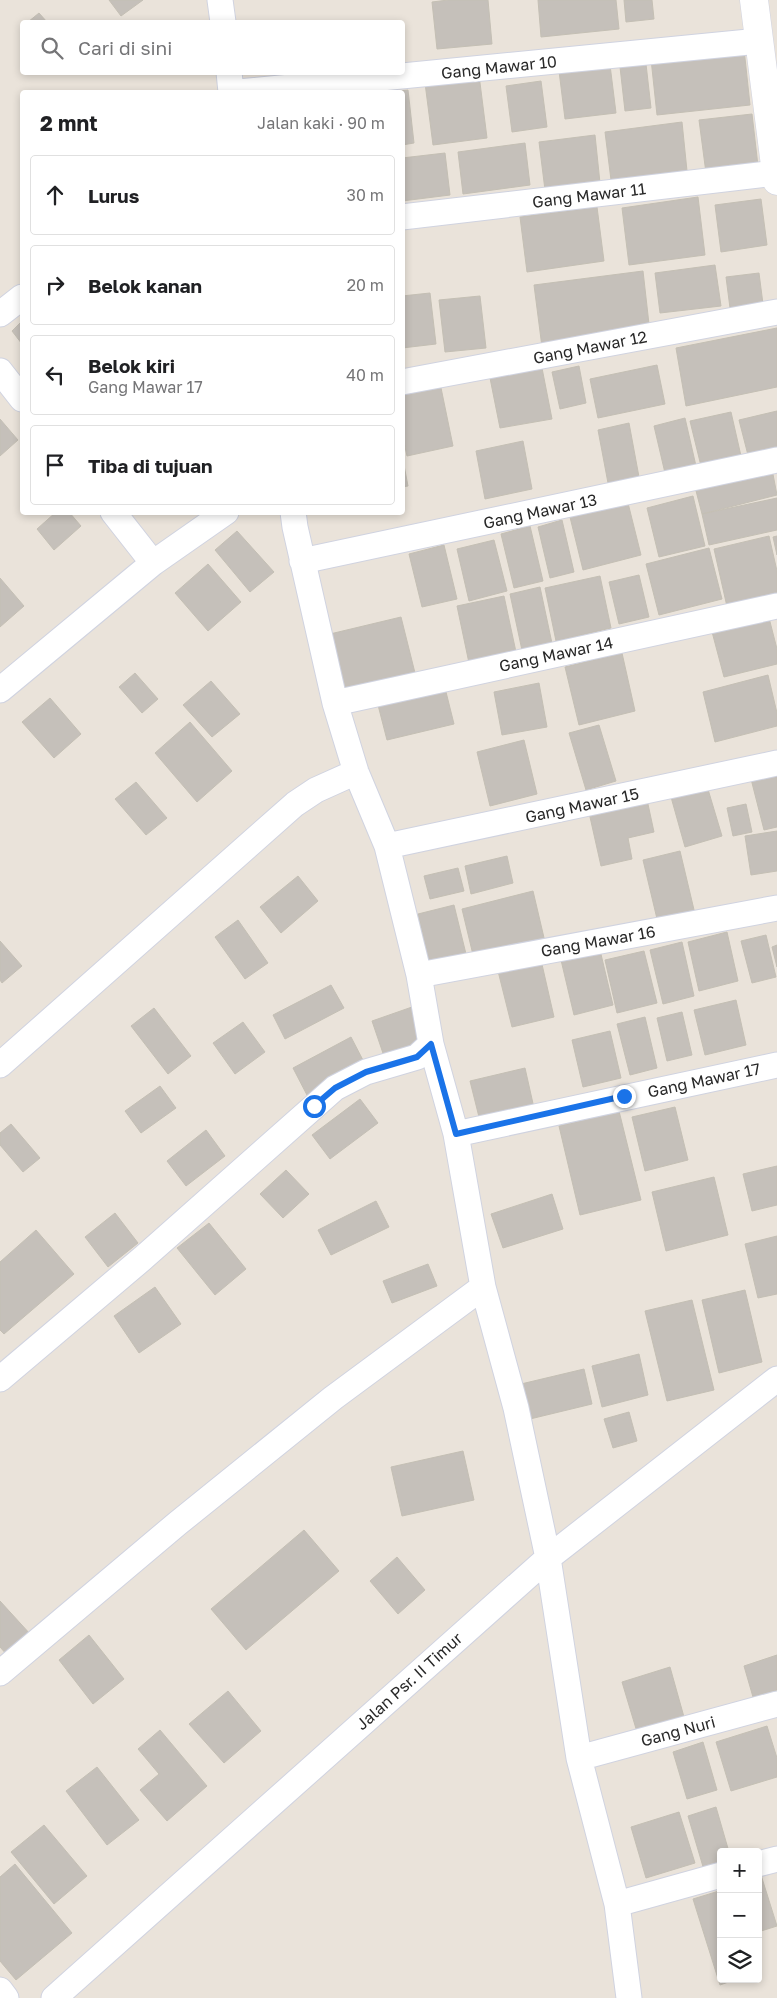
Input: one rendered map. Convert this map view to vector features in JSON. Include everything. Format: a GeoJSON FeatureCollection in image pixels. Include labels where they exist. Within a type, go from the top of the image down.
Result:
{"type":"FeatureCollection","features":[{"type":"Feature","properties":{"kind":"main road"},"geometry":{"type":"LineString","coordinates":[[754,0],[776,177]]}},
{"type":"Feature","properties":{"kind":"street"},"geometry":{"type":"LineString","coordinates":[[220,0],[222,20]]}},
{"type":"Feature","properties":{"kind":"street","name":"Gang Mawar 10"},"geometry":{"type":"LineString","coordinates":[[259,90],[760,41]]}},
{"type":"Feature","properties":{"kind":"street"},"geometry":{"type":"LineString","coordinates":[[229,75],[231,90]]}},
{"type":"Feature","properties":{"kind":"street","name":"Gang Mawar 11"},"geometry":{"type":"LineString","coordinates":[[405,217],[776,177]]}},
{"type":"Feature","properties":{"kind":"street"},"geometry":{"type":"LineString","coordinates":[[0,314],[20,299]]}},
{"type":"Feature","properties":{"kind":"street","name":"Gang Mawar 12"},"geometry":{"type":"LineString","coordinates":[[405,381],[777,312]]}},
{"type":"Feature","properties":{"kind":"street"},"geometry":{"type":"LineString","coordinates":[[0,370],[20,396]]}},
{"type":"Feature","properties":{"kind":"street","name":"Gang Mawar 13"},"geometry":{"type":"LineString","coordinates":[[302,561],[777,460]]}},
{"type":"Feature","properties":{"kind":"street"},"geometry":{"type":"LineString","coordinates":[[115,515],[153,563]]}},
{"type":"Feature","properties":{"kind":"street"},"geometry":{"type":"LineString","coordinates":[[0,690],[153,563],[222,515]]}},
{"type":"Feature","properties":{"kind":"street"},"geometry":{"type":"LineString","coordinates":[[294,515],[302,561],[335,703],[356,772],[387,846],[419,975],[431,1044],[456,1134],[483,1287],[516,1408],[548,1558],[579,1758],[616,1904],[629,1998]]}},
{"type":"Feature","properties":{"kind":"street","name":"Gang Mawar 14"},"geometry":{"type":"LineString","coordinates":[[335,703],[777,606]]}},
{"type":"Feature","properties":{"kind":"street","name":"Gang Mawar 15"},"geometry":{"type":"LineString","coordinates":[[387,846],[777,763]]}},
{"type":"Feature","properties":{"kind":"street"},"geometry":{"type":"LineString","coordinates":[[0,1065],[295,804],[316,790],[356,772]]}},
{"type":"Feature","properties":{"kind":"street","name":"Gang Mawar 16"},"geometry":{"type":"LineString","coordinates":[[419,975],[777,908]]}},
{"type":"Feature","properties":{"kind":"street"},"geometry":{"type":"LineString","coordinates":[[0,1379],[143,1258],[335,1088],[366,1072],[417,1057],[431,1044]]}},
{"type":"Feature","properties":{"kind":"street","name":"Gang Mawar 17"},"geometry":{"type":"LineString","coordinates":[[456,1134],[777,1065]]}},
{"type":"Feature","properties":{"kind":"street"},"geometry":{"type":"LineString","coordinates":[[0,1673],[178,1523],[333,1398],[483,1287]]}},
{"type":"Feature","properties":{"kind":"street","name":"Jalan Psr. II Timur"},"geometry":{"type":"LineString","coordinates":[[54,1998],[548,1558],[777,1379]]}},
{"type":"Feature","properties":{"kind":"street","name":"Gang Nuri"},"geometry":{"type":"LineString","coordinates":[[579,1758],[777,1704]]}},
{"type":"Feature","properties":{"kind":"street"},"geometry":{"type":"LineString","coordinates":[[762,1863],[777,1859]]}},
{"type":"Feature","properties":{"kind":"street"},"geometry":{"type":"LineString","coordinates":[[616,1904],[717,1876]]}},
{"type":"Feature","properties":{"kind":"street"},"geometry":{"type":"LineString","coordinates":[[0,1990],[6,1998]]}},
{"type":"Feature","properties":{"kind":"building"},"geometry":{"type":"Polygon","coordinates":[[[109,0],[143,0],[121,16],[109,0]]]}},
{"type":"Feature","properties":{"kind":"building"},"geometry":{"type":"Polygon","coordinates":[[[488,0],[492,44],[437,49],[432,2],[488,0]]]}},
{"type":"Feature","properties":{"kind":"building"},"geometry":{"type":"Polygon","coordinates":[[[538,0],[616,0],[619,29],[541,37],[538,0]]]}},
{"type":"Feature","properties":{"kind":"building"},"geometry":{"type":"Polygon","coordinates":[[[624,0],[652,0],[654,19],[626,22],[624,0]]]}},
{"type":"Feature","properties":{"kind":"building"},"geometry":{"type":"Polygon","coordinates":[[[39,13],[45,20],[30,20],[39,13]]]}},
{"type":"Feature","properties":{"kind":"building"},"geometry":{"type":"Polygon","coordinates":[[[744,49],[750,105],[657,115],[651,59],[744,49]]]}},
{"type":"Feature","properties":{"kind":"building"},"geometry":{"type":"Polygon","coordinates":[[[646,64],[651,108],[625,111],[620,67],[646,64]]]}},
{"type":"Feature","properties":{"kind":"building"},"geometry":{"type":"Polygon","coordinates":[[[610,65],[616,113],[565,119],[559,71],[610,65]]]}},
{"type":"Feature","properties":{"kind":"building"},"geometry":{"type":"Polygon","coordinates":[[[479,75],[487,138],[433,145],[425,83],[479,75]]]}},
{"type":"Feature","properties":{"kind":"building"},"geometry":{"type":"Polygon","coordinates":[[[541,81],[547,127],[512,132],[506,86],[541,81]]]}},
{"type":"Feature","properties":{"kind":"building"},"geometry":{"type":"Polygon","coordinates":[[[405,90],[408,90],[414,143],[405,144],[405,90]]]}},
{"type":"Feature","properties":{"kind":"building"},"geometry":{"type":"Polygon","coordinates":[[[752,114],[758,166],[706,173],[699,120],[752,114]]]}},
{"type":"Feature","properties":{"kind":"building"},"geometry":{"type":"Polygon","coordinates":[[[682,122],[687,171],[611,180],[605,132],[682,122]]]}},
{"type":"Feature","properties":{"kind":"building"},"geometry":{"type":"Polygon","coordinates":[[[595,135],[600,183],[545,190],[539,142],[595,135]]]}},
{"type":"Feature","properties":{"kind":"building"},"geometry":{"type":"Polygon","coordinates":[[[525,143],[530,185],[463,194],[458,152],[525,143]]]}},
{"type":"Feature","properties":{"kind":"building"},"geometry":{"type":"Polygon","coordinates":[[[445,153],[450,195],[405,201],[405,158],[445,153]]]}},
{"type":"Feature","properties":{"kind":"building"},"geometry":{"type":"Polygon","coordinates":[[[698,197],[705,255],[629,265],[622,208],[698,197]]]}},
{"type":"Feature","properties":{"kind":"building"},"geometry":{"type":"Polygon","coordinates":[[[761,199],[767,245],[721,252],[715,205],[761,199]]]}},
{"type":"Feature","properties":{"kind":"building"},"geometry":{"type":"Polygon","coordinates":[[[597,207],[604,261],[527,272],[520,217],[597,207]]]}},
{"type":"Feature","properties":{"kind":"building"},"geometry":{"type":"Polygon","coordinates":[[[715,265],[721,306],[660,313],[655,273],[715,265]]]}},
{"type":"Feature","properties":{"kind":"building"},"geometry":{"type":"Polygon","coordinates":[[[643,271],[650,333],[542,347],[534,285],[643,271]]]}},
{"type":"Feature","properties":{"kind":"building"},"geometry":{"type":"Polygon","coordinates":[[[759,273],[763,304],[730,308],[726,277],[759,273]]]}},
{"type":"Feature","properties":{"kind":"building"},"geometry":{"type":"Polygon","coordinates":[[[430,293],[436,344],[405,348],[405,296],[430,293]]]}},
{"type":"Feature","properties":{"kind":"building"},"geometry":{"type":"Polygon","coordinates":[[[480,296],[486,348],[445,352],[439,300],[480,296]]]}},
{"type":"Feature","properties":{"kind":"building"},"geometry":{"type":"Polygon","coordinates":[[[20,323],[20,341],[12,331],[20,323]]]}},
{"type":"Feature","properties":{"kind":"building"},"geometry":{"type":"Polygon","coordinates":[[[777,328],[777,387],[686,406],[676,348],[777,328]]]}},
{"type":"Feature","properties":{"kind":"building"},"geometry":{"type":"Polygon","coordinates":[[[657,365],[665,404],[598,418],[590,379],[657,365]]]}},
{"type":"Feature","properties":{"kind":"building"},"geometry":{"type":"Polygon","coordinates":[[[579,366],[586,403],[560,409],[552,372],[579,366]]]}},
{"type":"Feature","properties":{"kind":"building"},"geometry":{"type":"Polygon","coordinates":[[[542,368],[552,419],[500,428],[490,378],[542,368]]]}},
{"type":"Feature","properties":{"kind":"building"},"geometry":{"type":"Polygon","coordinates":[[[440,383],[453,446],[407,456],[405,447],[405,389],[440,383]]]}},
{"type":"Feature","properties":{"kind":"building"},"geometry":{"type":"Polygon","coordinates":[[[777,411],[777,452],[749,459],[739,420],[777,411]]]}},
{"type":"Feature","properties":{"kind":"building"},"geometry":{"type":"Polygon","coordinates":[[[731,412],[741,456],[701,466],[690,421],[731,412]]]}},
{"type":"Feature","properties":{"kind":"building"},"geometry":{"type":"Polygon","coordinates":[[[685,418],[696,466],[665,473],[654,426],[685,418]]]}},
{"type":"Feature","properties":{"kind":"building"},"geometry":{"type":"Polygon","coordinates":[[[0,419],[18,440],[0,456],[0,419]]]}},
{"type":"Feature","properties":{"kind":"building"},"geometry":{"type":"Polygon","coordinates":[[[629,423],[639,477],[608,483],[598,430],[629,423]]]}},
{"type":"Feature","properties":{"kind":"building"},"geometry":{"type":"Polygon","coordinates":[[[523,441],[532,489],[485,499],[476,451],[523,441]]]}},
{"type":"Feature","properties":{"kind":"building"},"geometry":{"type":"Polygon","coordinates":[[[771,464],[777,495],[702,514],[694,483],[771,464]]]}},
{"type":"Feature","properties":{"kind":"building"},"geometry":{"type":"Polygon","coordinates":[[[405,470],[408,486],[405,486],[405,470]]]}},
{"type":"Feature","properties":{"kind":"building"},"geometry":{"type":"Polygon","coordinates":[[[693,496],[705,546],[659,557],[647,508],[693,496]]]}},
{"type":"Feature","properties":{"kind":"building"},"geometry":{"type":"Polygon","coordinates":[[[777,498],[777,530],[709,545],[702,514],[777,498]]]}},
{"type":"Feature","properties":{"kind":"building"},"geometry":{"type":"Polygon","coordinates":[[[627,499],[641,555],[583,570],[569,513],[627,499]]]}},
{"type":"Feature","properties":{"kind":"building"},"geometry":{"type":"Polygon","coordinates":[[[53,515],[72,515],[81,526],[54,550],[37,529],[53,515]]]}},
{"type":"Feature","properties":{"kind":"building"},"geometry":{"type":"Polygon","coordinates":[[[562,520],[574,572],[550,578],[538,527],[562,520]]]}},
{"type":"Feature","properties":{"kind":"building"},"geometry":{"type":"Polygon","coordinates":[[[530,526],[543,581],[514,588],[501,534],[530,526]]]}},
{"type":"Feature","properties":{"kind":"building"},"geometry":{"type":"Polygon","coordinates":[[[237,531],[274,572],[250,592],[215,550],[237,531]]]}},
{"type":"Feature","properties":{"kind":"building"},"geometry":{"type":"Polygon","coordinates":[[[769,536],[777,571],[777,599],[728,611],[714,549],[769,536]]]}},
{"type":"Feature","properties":{"kind":"building"},"geometry":{"type":"Polygon","coordinates":[[[777,536],[777,555],[773,537],[777,536]]]}},
{"type":"Feature","properties":{"kind":"building"},"geometry":{"type":"Polygon","coordinates":[[[494,540],[507,591],[469,601],[457,549],[494,540]]]}},
{"type":"Feature","properties":{"kind":"building"},"geometry":{"type":"Polygon","coordinates":[[[444,545],[457,599],[422,607],[409,554],[444,545]]]}},
{"type":"Feature","properties":{"kind":"building"},"geometry":{"type":"Polygon","coordinates":[[[709,548],[722,599],[659,615],[646,564],[709,548]]]}},
{"type":"Feature","properties":{"kind":"building"},"geometry":{"type":"Polygon","coordinates":[[[208,564],[241,602],[208,631],[175,593],[208,564]]]}},
{"type":"Feature","properties":{"kind":"building"},"geometry":{"type":"Polygon","coordinates":[[[639,575],[649,617],[619,624],[609,582],[639,575]]]}},
{"type":"Feature","properties":{"kind":"building"},"geometry":{"type":"Polygon","coordinates":[[[600,576],[611,628],[556,641],[545,588],[600,576]]]}},
{"type":"Feature","properties":{"kind":"building"},"geometry":{"type":"Polygon","coordinates":[[[0,578],[24,606],[0,627],[0,578]]]}},
{"type":"Feature","properties":{"kind":"building"},"geometry":{"type":"Polygon","coordinates":[[[540,587],[553,648],[523,655],[510,594],[540,587]]]}},
{"type":"Feature","properties":{"kind":"building"},"geometry":{"type":"Polygon","coordinates":[[[504,596],[516,652],[469,663],[457,606],[504,596]]]}},
{"type":"Feature","properties":{"kind":"building"},"geometry":{"type":"Polygon","coordinates":[[[768,614],[777,649],[777,664],[724,677],[711,628],[768,614]]]}},
{"type":"Feature","properties":{"kind":"building"},"geometry":{"type":"Polygon","coordinates":[[[401,617],[415,673],[344,690],[330,634],[401,617]]]}},
{"type":"Feature","properties":{"kind":"building"},"geometry":{"type":"Polygon","coordinates":[[[622,653],[635,711],[579,725],[565,667],[622,653]]]}},
{"type":"Feature","properties":{"kind":"building"},"geometry":{"type":"Polygon","coordinates":[[[135,673],[158,699],[142,713],[119,687],[135,673]]]}},
{"type":"Feature","properties":{"kind":"building"},"geometry":{"type":"Polygon","coordinates":[[[768,675],[777,713],[777,726],[715,742],[703,692],[768,675]]]}},
{"type":"Feature","properties":{"kind":"building"},"geometry":{"type":"Polygon","coordinates":[[[211,681],[240,714],[212,737],[183,705],[211,681]]]}},
{"type":"Feature","properties":{"kind":"building"},"geometry":{"type":"Polygon","coordinates":[[[539,683],[547,727],[502,735],[494,692],[539,683]]]}},
{"type":"Feature","properties":{"kind":"building"},"geometry":{"type":"Polygon","coordinates":[[[445,688],[454,724],[387,740],[378,705],[445,688]]]}},
{"type":"Feature","properties":{"kind":"building"},"geometry":{"type":"Polygon","coordinates":[[[50,698],[81,734],[54,758],[22,722],[50,698]]]}},
{"type":"Feature","properties":{"kind":"building"},"geometry":{"type":"Polygon","coordinates":[[[190,722],[232,771],[197,802],[155,753],[190,722]]]}},
{"type":"Feature","properties":{"kind":"building"},"geometry":{"type":"Polygon","coordinates":[[[599,725],[616,781],[586,790],[569,733],[599,725]]]}},
{"type":"Feature","properties":{"kind":"building"},"geometry":{"type":"Polygon","coordinates":[[[524,740],[537,794],[490,806],[477,752],[524,740]]]}},
{"type":"Feature","properties":{"kind":"building"},"geometry":{"type":"Polygon","coordinates":[[[777,767],[777,827],[764,830],[750,775],[777,767]]]}},
{"type":"Feature","properties":{"kind":"building"},"geometry":{"type":"Polygon","coordinates":[[[136,782],[167,818],[146,835],[115,799],[136,782]]]}},
{"type":"Feature","properties":{"kind":"building"},"geometry":{"type":"Polygon","coordinates":[[[707,786],[722,836],[685,847],[671,797],[707,786]]]}},
{"type":"Feature","properties":{"kind":"building"},"geometry":{"type":"Polygon","coordinates":[[[646,795],[654,832],[628,838],[632,859],[601,866],[588,808],[646,795]]]}},
{"type":"Feature","properties":{"kind":"building"},"geometry":{"type":"Polygon","coordinates":[[[746,804],[752,832],[733,836],[727,808],[746,804]]]}},
{"type":"Feature","properties":{"kind":"building"},"geometry":{"type":"Polygon","coordinates":[[[777,831],[777,871],[751,875],[745,836],[777,831]]]}},
{"type":"Feature","properties":{"kind":"building"},"geometry":{"type":"Polygon","coordinates":[[[680,851],[695,914],[658,923],[643,860],[680,851]]]}},
{"type":"Feature","properties":{"kind":"building"},"geometry":{"type":"Polygon","coordinates":[[[507,856],[513,883],[471,894],[465,866],[507,856]]]}},
{"type":"Feature","properties":{"kind":"building"},"geometry":{"type":"Polygon","coordinates":[[[458,868],[464,891],[430,899],[424,876],[458,868]]]}},
{"type":"Feature","properties":{"kind":"building"},"geometry":{"type":"Polygon","coordinates":[[[298,876],[318,901],[281,933],[260,907],[298,876]]]}},
{"type":"Feature","properties":{"kind":"building"},"geometry":{"type":"Polygon","coordinates":[[[533,891],[545,942],[474,959],[462,909],[533,891]]]}},
{"type":"Feature","properties":{"kind":"building"},"geometry":{"type":"Polygon","coordinates":[[[454,905],[466,954],[429,963],[418,914],[454,905]]]}},
{"type":"Feature","properties":{"kind":"building"},"geometry":{"type":"Polygon","coordinates":[[[238,920],[268,963],[245,979],[215,937],[238,920]]]}},
{"type":"Feature","properties":{"kind":"building"},"geometry":{"type":"Polygon","coordinates":[[[727,932],[738,981],[699,991],[688,942],[727,932]]]}},
{"type":"Feature","properties":{"kind":"building"},"geometry":{"type":"Polygon","coordinates":[[[766,935],[776,977],[752,983],[741,941],[766,935]]]}},
{"type":"Feature","properties":{"kind":"building"},"geometry":{"type":"Polygon","coordinates":[[[0,941],[22,966],[2,983],[0,980],[0,941]]]}},
{"type":"Feature","properties":{"kind":"building"},"geometry":{"type":"Polygon","coordinates":[[[682,942],[694,996],[663,1004],[650,950],[682,942]]]}},
{"type":"Feature","properties":{"kind":"building"},"geometry":{"type":"Polygon","coordinates":[[[777,945],[777,967],[772,947],[777,945]]]}},
{"type":"Feature","properties":{"kind":"building"},"geometry":{"type":"Polygon","coordinates":[[[600,950],[613,1005],[574,1015],[561,960],[600,950]]]}},
{"type":"Feature","properties":{"kind":"building"},"geometry":{"type":"Polygon","coordinates":[[[644,951],[657,1003],[617,1013],[605,960],[644,951]]]}},
{"type":"Feature","properties":{"kind":"building"},"geometry":{"type":"Polygon","coordinates":[[[541,960],[554,1017],[512,1027],[498,971],[541,960]]]}},
{"type":"Feature","properties":{"kind":"building"},"geometry":{"type":"Polygon","coordinates":[[[331,985],[344,1008],[285,1039],[273,1015],[331,985]]]}},
{"type":"Feature","properties":{"kind":"building"},"geometry":{"type":"Polygon","coordinates":[[[736,1000],[746,1045],[705,1055],[694,1010],[736,1000]]]}},
{"type":"Feature","properties":{"kind":"building"},"geometry":{"type":"Polygon","coordinates":[[[412,1007],[426,1048],[386,1062],[372,1021],[412,1007]]]}},
{"type":"Feature","properties":{"kind":"building"},"geometry":{"type":"Polygon","coordinates":[[[154,1008],[191,1056],[168,1074],[131,1026],[154,1008]]]}},
{"type":"Feature","properties":{"kind":"building"},"geometry":{"type":"Polygon","coordinates":[[[682,1012],[692,1055],[667,1061],[657,1018],[682,1012]]]}},
{"type":"Feature","properties":{"kind":"building"},"geometry":{"type":"Polygon","coordinates":[[[645,1017],[657,1068],[630,1075],[617,1024],[645,1017]]]}},
{"type":"Feature","properties":{"kind":"building"},"geometry":{"type":"Polygon","coordinates":[[[243,1022],[265,1052],[235,1074],[213,1043],[243,1022]]]}},
{"type":"Feature","properties":{"kind":"building"},"geometry":{"type":"Polygon","coordinates":[[[610,1031],[621,1078],[583,1087],[572,1040],[610,1031]]]}},
{"type":"Feature","properties":{"kind":"building"},"geometry":{"type":"Polygon","coordinates":[[[351,1037],[366,1066],[308,1097],[293,1068],[351,1037]]]}},
{"type":"Feature","properties":{"kind":"building"},"geometry":{"type":"Polygon","coordinates":[[[525,1068],[534,1108],[480,1121],[470,1081],[525,1068]]]}},
{"type":"Feature","properties":{"kind":"building"},"geometry":{"type":"Polygon","coordinates":[[[160,1086],[176,1108],[141,1133],[125,1111],[160,1086]]]}},
{"type":"Feature","properties":{"kind":"building"},"geometry":{"type":"Polygon","coordinates":[[[360,1099],[378,1123],[330,1159],[312,1135],[360,1099]]]}},
{"type":"Feature","properties":{"kind":"building"},"geometry":{"type":"Polygon","coordinates":[[[675,1107],[688,1160],[645,1171],[632,1117],[675,1107]]]}},
{"type":"Feature","properties":{"kind":"building"},"geometry":{"type":"Polygon","coordinates":[[[619,1111],[641,1200],[580,1215],[559,1126],[619,1111]]]}},
{"type":"Feature","properties":{"kind":"building"},"geometry":{"type":"Polygon","coordinates":[[[11,1124],[40,1158],[23,1172],[0,1145],[0,1133],[11,1124]]]}},
{"type":"Feature","properties":{"kind":"building"},"geometry":{"type":"Polygon","coordinates":[[[206,1130],[225,1156],[186,1186],[167,1161],[206,1130]]]}},
{"type":"Feature","properties":{"kind":"building"},"geometry":{"type":"Polygon","coordinates":[[[777,1166],[777,1205],[752,1211],[743,1174],[777,1166]]]}},
{"type":"Feature","properties":{"kind":"building"},"geometry":{"type":"Polygon","coordinates":[[[286,1170],[309,1194],[283,1218],[260,1194],[286,1170]]]}},
{"type":"Feature","properties":{"kind":"building"},"geometry":{"type":"Polygon","coordinates":[[[714,1177],[728,1235],[666,1251],[652,1192],[714,1177]]]}},
{"type":"Feature","properties":{"kind":"building"},"geometry":{"type":"Polygon","coordinates":[[[552,1194],[563,1229],[503,1248],[491,1214],[552,1194]]]}},
{"type":"Feature","properties":{"kind":"building"},"geometry":{"type":"Polygon","coordinates":[[[376,1201],[389,1227],[331,1255],[318,1230],[376,1201]]]}},
{"type":"Feature","properties":{"kind":"building"},"geometry":{"type":"Polygon","coordinates":[[[115,1213],[138,1243],[108,1267],[85,1237],[115,1213]]]}},
{"type":"Feature","properties":{"kind":"building"},"geometry":{"type":"Polygon","coordinates":[[[209,1223],[246,1269],[215,1295],[177,1248],[209,1223]]]}},
{"type":"Feature","properties":{"kind":"building"},"geometry":{"type":"Polygon","coordinates":[[[36,1230],[74,1274],[4,1334],[0,1330],[0,1262],[36,1230]]]}},
{"type":"Feature","properties":{"kind":"building"},"geometry":{"type":"Polygon","coordinates":[[[777,1236],[777,1294],[758,1298],[745,1244],[777,1236]]]}},
{"type":"Feature","properties":{"kind":"building"},"geometry":{"type":"Polygon","coordinates":[[[428,1264],[437,1286],[392,1303],[383,1281],[428,1264]]]}},
{"type":"Feature","properties":{"kind":"building"},"geometry":{"type":"Polygon","coordinates":[[[155,1287],[181,1324],[139,1353],[114,1316],[155,1287]]]}},
{"type":"Feature","properties":{"kind":"building"},"geometry":{"type":"Polygon","coordinates":[[[745,1290],[762,1362],[719,1373],[702,1300],[745,1290]]]}},
{"type":"Feature","properties":{"kind":"building"},"geometry":{"type":"Polygon","coordinates":[[[692,1300],[714,1390],[667,1401],[645,1311],[692,1300]]]}},
{"type":"Feature","properties":{"kind":"building"},"geometry":{"type":"Polygon","coordinates":[[[639,1354],[648,1395],[602,1407],[592,1366],[639,1354]]]}},
{"type":"Feature","properties":{"kind":"building"},"geometry":{"type":"Polygon","coordinates":[[[584,1369],[592,1404],[530,1419],[521,1384],[584,1369]]]}},
{"type":"Feature","properties":{"kind":"building"},"geometry":{"type":"Polygon","coordinates":[[[629,1412],[637,1441],[613,1448],[604,1419],[629,1412]]]}},
{"type":"Feature","properties":{"kind":"building"},"geometry":{"type":"Polygon","coordinates":[[[463,1451],[474,1500],[402,1516],[391,1467],[463,1451]]]}},
{"type":"Feature","properties":{"kind":"building"},"geometry":{"type":"Polygon","coordinates":[[[304,1530],[339,1571],[246,1650],[211,1609],[304,1530]]]}},
{"type":"Feature","properties":{"kind":"building"},"geometry":{"type":"Polygon","coordinates":[[[397,1557],[425,1590],[398,1614],[370,1581],[397,1557]]]}},
{"type":"Feature","properties":{"kind":"building"},"geometry":{"type":"Polygon","coordinates":[[[0,1601],[31,1635],[8,1656],[0,1647],[0,1601]]]}},
{"type":"Feature","properties":{"kind":"building"},"geometry":{"type":"Polygon","coordinates":[[[89,1635],[124,1679],[93,1704],[59,1660],[89,1635]]]}},
{"type":"Feature","properties":{"kind":"building"},"geometry":{"type":"Polygon","coordinates":[[[777,1655],[777,1690],[753,1697],[744,1666],[777,1655]]]}},
{"type":"Feature","properties":{"kind":"building"},"geometry":{"type":"Polygon","coordinates":[[[670,1667],[684,1717],[637,1732],[622,1682],[670,1667]]]}},
{"type":"Feature","properties":{"kind":"building"},"geometry":{"type":"Polygon","coordinates":[[[228,1691],[261,1731],[224,1763],[189,1724],[228,1691]]]}},
{"type":"Feature","properties":{"kind":"building"},"geometry":{"type":"Polygon","coordinates":[[[767,1726],[777,1758],[777,1777],[731,1791],[716,1742],[767,1726]]]}},
{"type":"Feature","properties":{"kind":"building"},"geometry":{"type":"Polygon","coordinates":[[[160,1730],[207,1786],[167,1821],[140,1790],[159,1774],[138,1749],[160,1730]]]}},
{"type":"Feature","properties":{"kind":"building"},"geometry":{"type":"Polygon","coordinates":[[[703,1742],[717,1790],[687,1799],[673,1752],[703,1742]]]}},
{"type":"Feature","properties":{"kind":"building"},"geometry":{"type":"Polygon","coordinates":[[[97,1767],[139,1820],[107,1845],[66,1791],[97,1767]]]}},
{"type":"Feature","properties":{"kind":"building"},"geometry":{"type":"Polygon","coordinates":[[[716,1807],[728,1848],[717,1848],[717,1866],[704,1870],[688,1816],[716,1807]]]}},
{"type":"Feature","properties":{"kind":"building"},"geometry":{"type":"Polygon","coordinates":[[[679,1812],[695,1863],[646,1878],[631,1827],[679,1812]]]}},
{"type":"Feature","properties":{"kind":"building"},"geometry":{"type":"Polygon","coordinates":[[[44,1825],[87,1876],[54,1904],[11,1852],[44,1825]]]}},
{"type":"Feature","properties":{"kind":"building"},"geometry":{"type":"Polygon","coordinates":[[[15,1864],[72,1933],[16,1980],[0,1961],[0,1877],[15,1864]]]}},
{"type":"Feature","properties":{"kind":"building"},"geometry":{"type":"Polygon","coordinates":[[[762,1878],[777,1926],[762,1931],[762,1878]]]}},
{"type":"Feature","properties":{"kind":"building"},"geometry":{"type":"Polygon","coordinates":[[[717,1892],[717,1975],[693,1899],[717,1892]]]}},
{"type":"Feature","properties":{"kind":"route"},"geometry":{"type":"LineString","coordinates":[[314,1106],[335,1088],[366,1072],[385,1068],[417,1057],[431,1044],[456,1134],[624,1096]]}}]}
